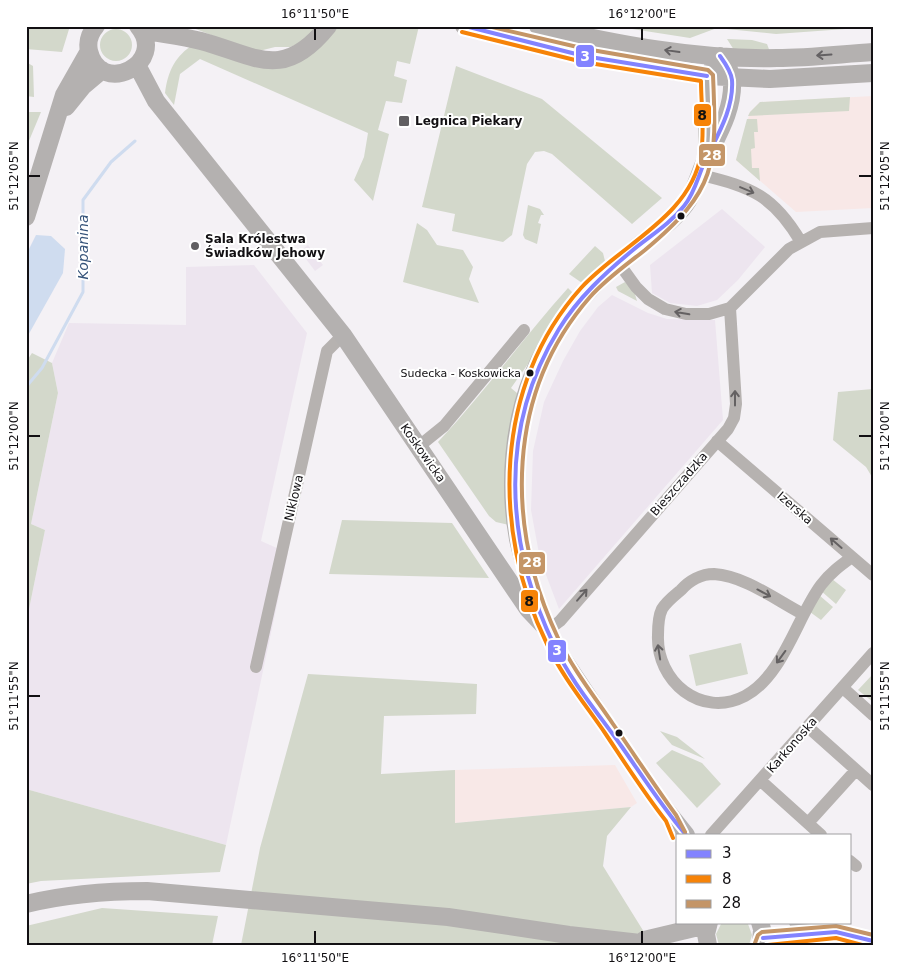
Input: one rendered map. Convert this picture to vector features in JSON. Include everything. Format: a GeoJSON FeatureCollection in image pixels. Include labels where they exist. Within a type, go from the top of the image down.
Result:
{"type":"FeatureCollection","features":[{"type":"Feature","properties":{"kind":"street"},"geometry":{"type":"LineString","coordinates":[[96,26],[89,38],[89,51],[95,64],[102,70],[120,74],[137,65],[145,48],[152,43],[165,40],[190,39]]}},
{"type":"Feature","properties":{"kind":"street"},"geometry":{"type":"LineString","coordinates":[[145,48],[139,28],[190,39],[262,61],[279,60],[303,50],[318,39],[328,26]]}},
{"type":"Feature","properties":{"kind":"street"},"geometry":{"type":"LineString","coordinates":[[464,26],[547,47],[660,70],[707,76],[770,79],[873,73]]}},
{"type":"Feature","properties":{"kind":"street"},"geometry":{"type":"LineString","coordinates":[[544,28],[635,45],[720,56],[776,58],[873,52]]}},
{"type":"Feature","properties":{"kind":"street"},"geometry":{"type":"LineString","coordinates":[[26,217],[60,115],[64,95],[89,51]]}},
{"type":"Feature","properties":{"kind":"street"},"geometry":{"type":"LineString","coordinates":[[707,158],[707,76],[720,56]]}},
{"type":"Feature","properties":{"kind":"street"},"geometry":{"type":"LineString","coordinates":[[548,630],[521,552],[518,536],[514,480],[515,452],[525,399],[533,374],[557,331],[577,303],[618,262],[684,206],[701,175],[726,119],[733,78],[720,56]]}},
{"type":"Feature","properties":{"kind":"street","name":"Koskowicka"},"geometry":{"type":"LineString","coordinates":[[137,65],[156,101],[342,335],[491,551],[528,608],[548,630],[555,647],[671,818],[685,834]]}},
{"type":"Feature","properties":{"kind":"street"},"geometry":{"type":"LineString","coordinates":[[60,115],[83,86],[102,70]]}},
{"type":"Feature","properties":{"kind":"street","name":"Koskowicka"},"geometry":{"type":"LineString","coordinates":[[120,74],[140,92],[156,101]]}},
{"type":"Feature","properties":{"kind":"street"},"geometry":{"type":"LineString","coordinates":[[701,175],[724,181],[759,195],[786,217],[801,242]]}},
{"type":"Feature","properties":{"kind":"street"},"geometry":{"type":"LineString","coordinates":[[618,262],[636,287],[648,298],[665,309],[686,314],[710,314],[730,308],[789,248],[820,232],[873,228]]}},
{"type":"Feature","properties":{"kind":"street","name":"Bieszczadzka"},"geometry":{"type":"LineString","coordinates":[[548,630],[560,620],[717,441],[734,418],[736,404],[730,308]]}},
{"type":"Feature","properties":{"kind":"street"},"geometry":{"type":"LineString","coordinates":[[418,447],[444,426],[524,330]]}},
{"type":"Feature","properties":{"kind":"street","name":"Niklowa"},"geometry":{"type":"LineString","coordinates":[[256,667],[327,351],[342,335]]}},
{"type":"Feature","properties":{"kind":"street","name":"Izerska"},"geometry":{"type":"LineString","coordinates":[[717,441],[873,575]]}},
{"type":"Feature","properties":{"kind":"street"},"geometry":{"type":"LineString","coordinates":[[491,551],[521,552]]}},
{"type":"Feature","properties":{"kind":"street"},"geometry":{"type":"LineString","coordinates":[[803,614],[740,580],[712,574],[690,580],[662,608],[658,623],[657,645],[664,671],[684,692],[700,699],[721,702],[740,698],[762,681],[786,650],[800,626],[803,614],[822,585],[836,569],[852,557]]}},
{"type":"Feature","properties":{"kind":"street","name":"Karkonoska"},"geometry":{"type":"LineString","coordinates":[[712,834],[873,653]]}},
{"type":"Feature","properties":{"kind":"street"},"geometry":{"type":"LineString","coordinates":[[842,688],[873,715]]}},
{"type":"Feature","properties":{"kind":"street"},"geometry":{"type":"LineString","coordinates":[[808,727],[873,785]]}},
{"type":"Feature","properties":{"kind":"street"},"geometry":{"type":"LineString","coordinates":[[808,823],[856,770]]}},
{"type":"Feature","properties":{"kind":"street"},"geometry":{"type":"LineString","coordinates":[[761,781],[820,834]]}},
{"type":"Feature","properties":{"kind":"street","name":"Koskowicka"},"geometry":{"type":"LineString","coordinates":[[671,818],[678,834]]}},
{"type":"Feature","properties":{"kind":"street"},"geometry":{"type":"LineString","coordinates":[[26,904],[63,896],[105,891],[147,891],[448,917],[631,943],[658,945]]}},
{"type":"Feature","properties":{"kind":"street"},"geometry":{"type":"LineString","coordinates":[[631,943],[708,924],[708,945]]}},
{"type":"Feature","properties":{"kind":"street"},"geometry":{"type":"LineString","coordinates":[[806,924],[873,941]]}},
{"type":"Feature","properties":{"kind":"street"},"geometry":{"type":"LineString","coordinates":[[761,935],[836,932]]}},
{"type":"Feature","properties":{"kind":"shaded area"},"geometry":{"type":"Polygon","coordinates":[[[26,26],[70,26],[62,52],[26,49],[26,26]]]}},
{"type":"Feature","properties":{"kind":"shaded area"},"geometry":{"type":"Polygon","coordinates":[[[188,26],[320,26],[300,43],[290,47],[275,47],[255,52],[188,26]]]}},
{"type":"Feature","properties":{"kind":"shaded area"},"geometry":{"type":"Polygon","coordinates":[[[335,26],[419,26],[410,64],[397,61],[394,76],[407,80],[402,103],[386,101],[378,130],[389,134],[373,201],[354,180],[364,157],[368,133],[200,59],[180,74],[174,105],[165,93],[170,71],[177,59],[194,44],[276,66],[335,26]]]}},
{"type":"Feature","properties":{"kind":"shaded area"},"geometry":{"type":"Polygon","coordinates":[[[613,26],[873,27],[776,34],[717,28],[690,38],[613,26]]]}},
{"type":"Feature","properties":{"kind":"shaded area"},"geometry":{"type":"Polygon","coordinates":[[[116,29],[128,33],[132,45],[128,57],[116,61],[104,57],[100,45],[104,33],[116,29]]]}},
{"type":"Feature","properties":{"kind":"shaded area"},"geometry":{"type":"Polygon","coordinates":[[[727,39],[752,40],[767,44],[770,52],[734,50],[727,39]]]}},
{"type":"Feature","properties":{"kind":"shaded area"},"geometry":{"type":"Polygon","coordinates":[[[26,62],[33,66],[34,97],[26,96],[26,62]]]}},
{"type":"Feature","properties":{"kind":"shaded area"},"geometry":{"type":"Polygon","coordinates":[[[456,66],[542,99],[662,198],[632,224],[552,154],[544,151],[535,152],[527,164],[512,235],[503,242],[452,231],[455,214],[422,207],[456,66]]]}},
{"type":"Feature","properties":{"kind":"shaded area"},"geometry":{"type":"Polygon","coordinates":[[[873,96],[873,208],[796,212],[736,160],[750,112],[760,102],[873,96]]]}},
{"type":"Feature","properties":{"kind":"shaded area"},"geometry":{"type":"Polygon","coordinates":[[[850,97],[849,111],[748,116],[760,102],[850,97]]]}},
{"type":"Feature","properties":{"kind":"shaded area"},"geometry":{"type":"Polygon","coordinates":[[[26,112],[41,112],[26,148],[26,112]]]}},
{"type":"Feature","properties":{"kind":"shaded area"},"geometry":{"type":"Polygon","coordinates":[[[747,119],[757,119],[758,132],[754,132],[755,148],[751,149],[752,168],[759,168],[760,181],[736,160],[747,119]]]}},
{"type":"Feature","properties":{"kind":"shaded area"},"geometry":{"type":"Polygon","coordinates":[[[528,205],[540,209],[544,215],[541,215],[538,223],[541,224],[537,244],[525,239],[523,235],[528,205]]]}},
{"type":"Feature","properties":{"kind":"shaded area"},"geometry":{"type":"Polygon","coordinates":[[[722,209],[765,247],[738,280],[717,300],[697,306],[670,303],[652,293],[650,265],[722,209]]]}},
{"type":"Feature","properties":{"kind":"shaded area"},"geometry":{"type":"Polygon","coordinates":[[[417,223],[427,230],[437,245],[463,250],[473,267],[469,279],[479,303],[403,282],[417,223]]]}},
{"type":"Feature","properties":{"kind":"shaded area"},"geometry":{"type":"Polygon","coordinates":[[[308,245],[323,265],[315,271],[300,251],[308,245]]]}},
{"type":"Feature","properties":{"kind":"shaded area"},"geometry":{"type":"Polygon","coordinates":[[[595,246],[603,253],[605,261],[585,285],[569,274],[595,246]]]}},
{"type":"Feature","properties":{"kind":"shaded area"},"geometry":{"type":"Polygon","coordinates":[[[254,265],[307,333],[261,541],[288,553],[226,845],[26,789],[26,624],[45,530],[31,524],[58,393],[52,363],[69,323],[186,325],[186,267],[254,265]]]}},
{"type":"Feature","properties":{"kind":"shaded area"},"geometry":{"type":"Polygon","coordinates":[[[625,282],[634,291],[637,301],[618,291],[616,287],[625,282]]]}},
{"type":"Feature","properties":{"kind":"shaded area"},"geometry":{"type":"Polygon","coordinates":[[[568,288],[576,296],[511,388],[517,393],[509,525],[496,522],[489,516],[438,442],[568,288]]]}},
{"type":"Feature","properties":{"kind":"shaded area"},"geometry":{"type":"Polygon","coordinates":[[[612,295],[648,313],[667,319],[715,320],[723,420],[559,609],[540,559],[531,510],[533,451],[544,402],[563,361],[580,331],[598,307],[612,295]]]}},
{"type":"Feature","properties":{"kind":"shaded area"},"geometry":{"type":"Polygon","coordinates":[[[32,353],[52,363],[58,393],[31,524],[45,530],[26,624],[26,362],[32,353]]]}},
{"type":"Feature","properties":{"kind":"shaded area"},"geometry":{"type":"Polygon","coordinates":[[[873,389],[872,477],[866,467],[833,440],[838,392],[873,389]]]}},
{"type":"Feature","properties":{"kind":"shaded area"},"geometry":{"type":"Polygon","coordinates":[[[342,520],[452,523],[489,578],[329,574],[342,520]]]}},
{"type":"Feature","properties":{"kind":"shaded area"},"geometry":{"type":"Polygon","coordinates":[[[832,579],[846,590],[836,604],[820,590],[832,579]]]}},
{"type":"Feature","properties":{"kind":"shaded area"},"geometry":{"type":"Polygon","coordinates":[[[819,595],[833,607],[821,620],[810,612],[819,595]]]}},
{"type":"Feature","properties":{"kind":"shaded area"},"geometry":{"type":"Polygon","coordinates":[[[741,643],[748,674],[696,686],[689,655],[741,643]]]}},
{"type":"Feature","properties":{"kind":"shaded area"},"geometry":{"type":"Polygon","coordinates":[[[308,674],[477,684],[476,714],[384,716],[381,774],[455,770],[455,823],[631,807],[607,836],[603,866],[644,932],[645,945],[241,945],[260,848],[308,674]]]}},
{"type":"Feature","properties":{"kind":"shaded area"},"geometry":{"type":"Polygon","coordinates":[[[873,674],[873,702],[858,690],[873,674]]]}},
{"type":"Feature","properties":{"kind":"shaded area"},"geometry":{"type":"Polygon","coordinates":[[[660,731],[677,737],[705,759],[672,745],[660,731]]]}},
{"type":"Feature","properties":{"kind":"shaded area"},"geometry":{"type":"Polygon","coordinates":[[[672,750],[702,763],[721,784],[697,808],[656,763],[672,750]]]}},
{"type":"Feature","properties":{"kind":"shaded area"},"geometry":{"type":"Polygon","coordinates":[[[615,765],[637,803],[631,807],[455,823],[455,770],[615,765]]]}},
{"type":"Feature","properties":{"kind":"shaded area"},"geometry":{"type":"Polygon","coordinates":[[[26,789],[226,845],[220,872],[41,881],[26,884],[26,789]]]}},
{"type":"Feature","properties":{"kind":"shaded area"},"geometry":{"type":"Polygon","coordinates":[[[102,908],[218,916],[212,945],[26,945],[26,926],[102,908]]]}},
{"type":"Feature","properties":{"kind":"shaded area"},"geometry":{"type":"Polygon","coordinates":[[[721,924],[748,924],[752,935],[749,945],[719,945],[716,934],[721,924]]]}},
{"type":"Feature","properties":{"kind":"water"},"geometry":{"type":"Polygon","coordinates":[[[36,235],[51,236],[65,249],[63,273],[26,339],[26,255],[36,235]]]}},
{"type":"Feature","properties":{"kind":"waterway","name":"Kopanina"},"geometry":{"type":"LineString","coordinates":[[26,387],[42,368],[83,292],[83,200],[111,162],[135,141]]}},
{"type":"Feature","properties":{"kind":"transit line","name":"3"},"geometry":{"type":"LineString","coordinates":[[465,26],[584,56],[707,76]]}},
{"type":"Feature","properties":{"kind":"transit line","name":"28"},"geometry":{"type":"LineString","coordinates":[[488,26],[586,49],[708,70],[713,75],[714,132],[708,174],[687,210],[669,229],[596,290],[562,335],[542,375],[529,418],[523,462],[523,506],[529,551],[541,595],[558,638],[577,671],[676,815],[685,832]]}},
{"type":"Feature","properties":{"kind":"transit line","name":"8"},"geometry":{"type":"LineString","coordinates":[[462,32],[583,62],[701,81],[702,145],[695,176],[684,195],[669,213],[597,272],[581,288],[552,326],[531,369],[517,413],[510,460],[510,507],[516,554],[529,600],[547,644],[567,679],[666,821],[673,838]]}},
{"type":"Feature","properties":{"kind":"transit line","name":"3"},"geometry":{"type":"LineString","coordinates":[[685,834],[577,685],[554,645],[538,606],[526,567],[518,526],[515,486],[518,446],[526,406],[539,367],[559,329],[593,286],[673,218],[688,201],[694,190],[705,161],[728,112],[732,80],[728,67],[720,56]]}},
{"type":"Feature","properties":{"kind":"transit line","name":"28"},"geometry":{"type":"LineString","coordinates":[[755,943],[758,935],[762,932],[836,926],[873,935]]}},
{"type":"Feature","properties":{"kind":"transit line","name":"3"},"geometry":{"type":"LineString","coordinates":[[763,938],[836,932],[873,941]]}},
{"type":"Feature","properties":{"kind":"transit line","name":"8"},"geometry":{"type":"LineString","coordinates":[[768,945],[836,938],[862,945]]}},
{"type":"Feature","properties":{"kind":"place","name":"Legnica Piekary"},"geometry":{"type":"Point","coordinates":[404,121]}},
{"type":"Feature","properties":{"kind":"place","name":"Sala Królestwa Świadków Jehowy"},"geometry":{"type":"Point","coordinates":[195,246]}},
{"type":"Feature","properties":{"kind":"place","name":"Sudecka - Koskowicka"},"geometry":{"type":"Point","coordinates":[530,373]}}]}
